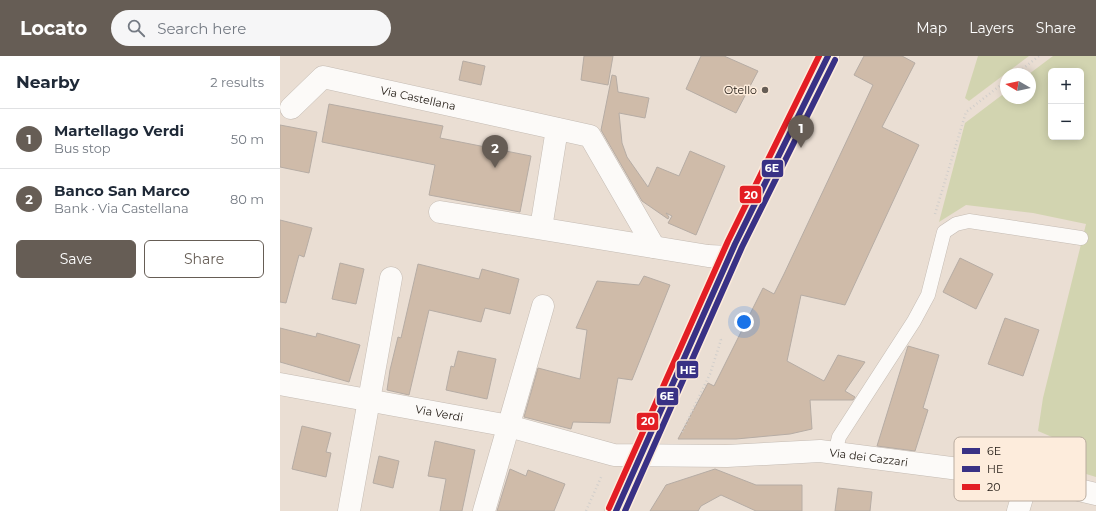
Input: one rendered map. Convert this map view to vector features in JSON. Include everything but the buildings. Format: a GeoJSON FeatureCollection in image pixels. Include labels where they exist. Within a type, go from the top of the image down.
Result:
{"type":"FeatureCollection","features":[{"type":"Feature","properties":{"kind":"street"},"geometry":{"type":"LineString","coordinates":[[616,511],[729,257],[828,56]]}},
{"type":"Feature","properties":{"kind":"street","name":"Via Castellana"},"geometry":{"type":"LineString","coordinates":[[291,108],[323,77],[590,136],[654,248]]}},
{"type":"Feature","properties":{"kind":"street"},"geometry":{"type":"LineString","coordinates":[[540,228],[557,129]]}},
{"type":"Feature","properties":{"kind":"street"},"geometry":{"type":"LineString","coordinates":[[440,212],[654,248],[708,256],[729,257]]}},
{"type":"Feature","properties":{"kind":"street"},"geometry":{"type":"LineString","coordinates":[[349,511],[391,278]]}},
{"type":"Feature","properties":{"kind":"street"},"geometry":{"type":"LineString","coordinates":[[484,511],[543,306]]}},
{"type":"Feature","properties":{"kind":"street","name":"Via Verdi"},"geometry":{"type":"LineString","coordinates":[[280,384],[509,426],[614,455],[640,456]]}},
{"type":"Feature","properties":{"kind":"street","name":"Via dei Cazzari"},"geometry":{"type":"LineString","coordinates":[[640,456],[727,456],[820,451],[954,468]]}},
{"type":"Feature","properties":{"kind":"street","name":"Via dei Cazzari"},"geometry":{"type":"LineString","coordinates":[[1086,492],[1096,494]]}},
{"type":"Feature","properties":{"kind":"street"},"geometry":{"type":"LineString","coordinates":[[1018,511],[1021,501]]}},
{"type":"Feature","properties":{"kind":"lane"},"geometry":{"type":"LineString","coordinates":[[835,453],[839,437],[914,321],[928,295],[944,232],[956,224],[969,221],[1081,238]]}},
{"type":"Feature","properties":{"kind":"path"},"geometry":{"type":"LineString","coordinates":[[1024,68],[1039,56]]}},
{"type":"Feature","properties":{"kind":"path"},"geometry":{"type":"LineString","coordinates":[[934,219],[966,112],[1000,86]]}},
{"type":"Feature","properties":{"kind":"path"},"geometry":{"type":"LineString","coordinates":[[586,511],[602,473]]}},
{"type":"Feature","properties":{"kind":"green space"},"geometry":{"type":"Polygon","coordinates":[[[978,56],[1029,56],[1013,68],[1000,68],[1000,78],[969,101],[965,98],[978,56]]]}},
{"type":"Feature","properties":{"kind":"green space"},"geometry":{"type":"Polygon","coordinates":[[[1053,56],[1096,56],[1096,477],[1086,474],[1086,437],[1052,437],[1038,431],[1043,398],[1086,224],[1033,213],[966,205],[939,222],[965,123],[1000,97],[1000,104],[1036,104],[1036,69],[1053,56]]]}},
{"type":"Feature","properties":{"kind":"transit line","name":"20"},"geometry":{"type":"LineString","coordinates":[[609,508],[728,241],[819,56]]}},
{"type":"Feature","properties":{"kind":"transit line","name":"6E"},"geometry":{"type":"LineString","coordinates":[[616,511],[735,244],[828,56]]}},
{"type":"Feature","properties":{"kind":"transit line","name":"HE"},"geometry":{"type":"LineString","coordinates":[[625,511],[742,247],[835,60]]}},
{"type":"Feature","properties":{"kind":"place","name":"Otello"},"geometry":{"type":"Point","coordinates":[765,90]}},
{"type":"Feature","properties":{"kind":"place","name":"Martellago Verdi"},"geometry":{"type":"Point","coordinates":[801,148]}},
{"type":"Feature","properties":{"kind":"place","name":"Banco San Marco"},"geometry":{"type":"Point","coordinates":[495,168]}}]}
